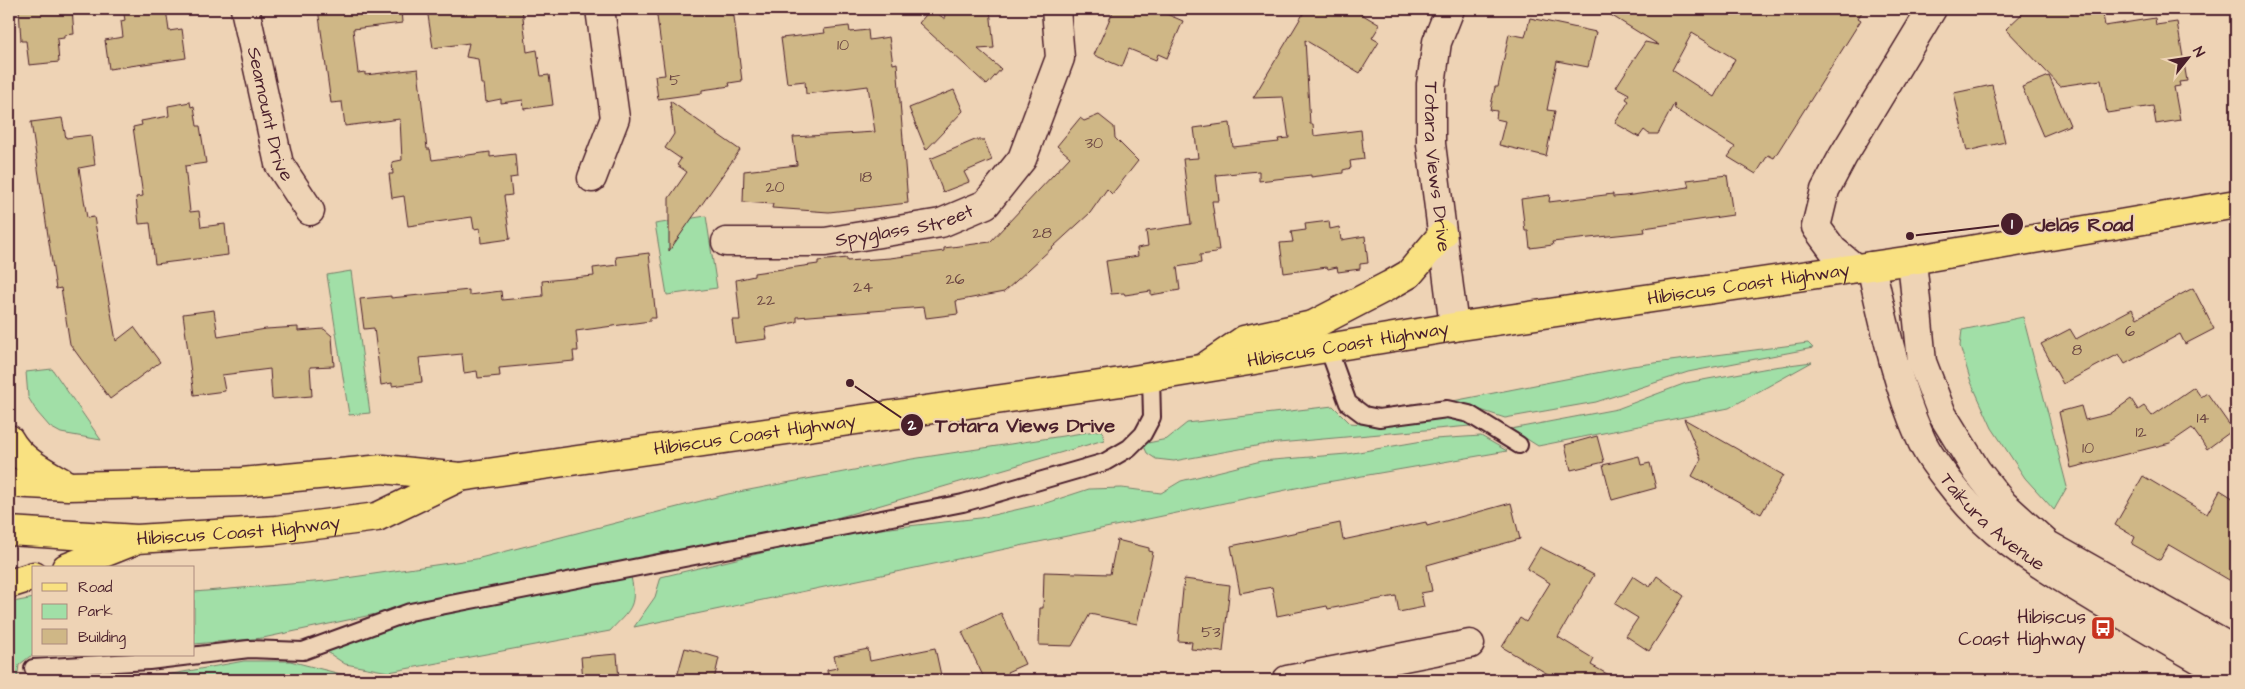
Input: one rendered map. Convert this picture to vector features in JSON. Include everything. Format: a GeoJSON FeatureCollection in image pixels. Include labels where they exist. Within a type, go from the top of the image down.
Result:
{"type":"FeatureCollection","features":[{"type":"Feature","properties":{"kind":"main road","name":"Hibiscus Coast Highway"},"geometry":{"type":"LineString","coordinates":[[9,483],[68,486],[242,482],[383,469],[460,477],[1151,377],[1454,327],[1912,260],[2236,204]]}},
{"type":"Feature","properties":{"kind":"main road"},"geometry":{"type":"LineString","coordinates":[[1202,369],[1244,340],[1313,325],[1390,286],[1409,274],[1442,235]]}},
{"type":"Feature","properties":{"kind":"main road"},"geometry":{"type":"LineString","coordinates":[[9,439],[14,449],[25,459],[68,486]]}},
{"type":"Feature","properties":{"kind":"main road","name":"Hibiscus Coast Highway"},"geometry":{"type":"LineString","coordinates":[[9,531],[137,540],[277,530],[377,517],[460,477]]}},
{"type":"Feature","properties":{"kind":"main road"},"geometry":{"type":"LineString","coordinates":[[71,566],[137,540]]}},
{"type":"Feature","properties":{"kind":"main road"},"geometry":{"type":"LineString","coordinates":[[9,584],[32,577]]}},
{"type":"Feature","properties":{"kind":"street","name":"Seamount Drive"},"geometry":{"type":"LineString","coordinates":[[245,9],[279,164],[310,211]]}},
{"type":"Feature","properties":{"kind":"street"},"geometry":{"type":"LineString","coordinates":[[592,178],[615,118],[600,9]]}},
{"type":"Feature","properties":{"kind":"street","name":"Spyglass Street"},"geometry":{"type":"LineString","coordinates":[[726,242],[825,242],[941,223],[986,204],[1022,159],[1060,58],[1056,9]]}},
{"type":"Feature","properties":{"kind":"street","name":"Totara Views Drive"},"geometry":{"type":"LineString","coordinates":[[1450,9],[1437,42],[1431,84],[1431,144],[1454,327]]}},
{"type":"Feature","properties":{"kind":"street"},"geometry":{"type":"LineString","coordinates":[[1863,267],[1833,250],[1816,227],[1825,190],[1843,156],[1932,9]]}},
{"type":"Feature","properties":{"kind":"street","name":"Taikura Avenue"},"geometry":{"type":"LineString","coordinates":[[1912,260],[1922,362],[1942,414],[1977,471],[2004,504],[2048,545],[2236,651]]}},
{"type":"Feature","properties":{"kind":"street","name":"Taikura Avenue"},"geometry":{"type":"LineString","coordinates":[[1863,267],[1920,438],[1935,464],[1966,504],[2000,538],[2033,560],[2164,640],[2236,680]]}},
{"type":"Feature","properties":{"kind":"street"},"geometry":{"type":"LineString","coordinates":[[1287,680],[1470,644]]}},
{"type":"Feature","properties":{"kind":"lane"},"geometry":{"type":"LineString","coordinates":[[1328,348],[1348,403],[1364,415],[1379,418],[1447,409],[1469,414],[1519,445]]}},
{"type":"Feature","properties":{"kind":"lane"},"geometry":{"type":"LineString","coordinates":[[195,655],[249,649],[303,650],[410,612],[963,503],[1105,462],[1128,448],[1143,434],[1152,417],[1151,377]]}},
{"type":"Feature","properties":{"kind":"lane"},"geometry":{"type":"LineString","coordinates":[[34,668],[148,661],[190,656]]}},
{"type":"Feature","properties":{"kind":"green space"},"geometry":{"type":"Polygon","coordinates":[[[706,216],[717,288],[667,295],[655,224],[706,216]]]}},
{"type":"Feature","properties":{"kind":"green space"},"geometry":{"type":"Polygon","coordinates":[[[351,271],[370,413],[349,415],[327,275],[351,271]]]}},
{"type":"Feature","properties":{"kind":"green space"},"geometry":{"type":"Polygon","coordinates":[[[2023,317],[2067,487],[2054,510],[2025,478],[1992,428],[1971,382],[1960,346],[1962,330],[2023,317]]]}},
{"type":"Feature","properties":{"kind":"green space"},"geometry":{"type":"Polygon","coordinates":[[[1808,343],[1813,348],[1688,372],[1596,402],[1505,418],[1453,401],[1632,366],[1808,343]]]}},
{"type":"Feature","properties":{"kind":"green space"},"geometry":{"type":"Polygon","coordinates":[[[1812,362],[1729,408],[1538,446],[1511,429],[1617,409],[1686,383],[1812,362]]]}},
{"type":"Feature","properties":{"kind":"green space"},"geometry":{"type":"Polygon","coordinates":[[[52,369],[101,440],[61,433],[50,427],[37,412],[28,397],[26,372],[52,369]]]}},
{"type":"Feature","properties":{"kind":"green space"},"geometry":{"type":"Polygon","coordinates":[[[1333,406],[1350,423],[1376,425],[1452,414],[1470,426],[1267,444],[1174,461],[1156,459],[1147,453],[1143,444],[1167,439],[1187,423],[1333,406]]]}},
{"type":"Feature","properties":{"kind":"green space"},"geometry":{"type":"Polygon","coordinates":[[[1102,430],[1104,440],[833,519],[263,638],[195,644],[195,592],[326,581],[476,559],[728,494],[912,459],[1102,430]]]}},
{"type":"Feature","properties":{"kind":"green space"},"geometry":{"type":"Polygon","coordinates":[[[1481,436],[1507,451],[1310,485],[634,627],[655,597],[661,577],[845,533],[980,518],[1046,503],[1089,489],[1122,488],[1161,493],[1181,481],[1261,461],[1347,454],[1434,439],[1481,436]]]}},
{"type":"Feature","properties":{"kind":"green space"},"geometry":{"type":"Polygon","coordinates":[[[631,577],[633,596],[630,608],[610,631],[389,672],[345,664],[327,652],[353,637],[433,613],[631,577]]]}},
{"type":"Feature","properties":{"kind":"green space"},"geometry":{"type":"Polygon","coordinates":[[[32,598],[32,656],[19,665],[17,680],[9,680],[9,608],[13,602],[32,598]]]}},
{"type":"Feature","properties":{"kind":"green space"},"geometry":{"type":"Polygon","coordinates":[[[244,661],[290,661],[364,680],[139,680],[244,661]]]}},
{"type":"Feature","properties":{"kind":"building"},"geometry":{"type":"Polygon","coordinates":[[[19,9],[72,9],[74,34],[64,35],[64,38],[57,39],[59,62],[29,65],[26,41],[21,41],[19,9]]]}},
{"type":"Feature","properties":{"kind":"building"},"geometry":{"type":"Polygon","coordinates":[[[123,9],[166,9],[169,31],[182,29],[186,58],[109,69],[105,40],[123,37],[121,21],[125,20],[123,9]]]}},
{"type":"Feature","properties":{"kind":"building"},"geometry":{"type":"Polygon","coordinates":[[[318,9],[401,9],[402,23],[353,29],[358,73],[365,72],[365,75],[418,69],[427,149],[430,149],[432,160],[490,152],[490,157],[515,154],[517,177],[510,178],[512,195],[504,196],[510,239],[481,243],[480,228],[474,229],[472,217],[408,226],[404,196],[392,198],[389,174],[393,174],[392,162],[402,160],[400,119],[345,126],[342,102],[331,103],[318,9]]]}},
{"type":"Feature","properties":{"kind":"building"},"geometry":{"type":"Polygon","coordinates":[[[427,9],[522,9],[527,52],[537,50],[541,76],[549,75],[553,105],[524,109],[523,100],[501,103],[501,99],[486,102],[484,84],[481,84],[478,59],[466,57],[469,43],[433,48],[427,9]]]}},
{"type":"Feature","properties":{"kind":"building"},"geometry":{"type":"Polygon","coordinates":[[[656,9],[733,9],[742,81],[729,83],[730,86],[702,90],[702,93],[658,99],[655,76],[665,75],[656,9]]]}},
{"type":"Feature","properties":{"kind":"building"},"geometry":{"type":"Polygon","coordinates":[[[931,9],[945,19],[944,9],[990,9],[994,48],[978,49],[1001,69],[987,85],[919,23],[931,9]]]}},
{"type":"Feature","properties":{"kind":"building"},"geometry":{"type":"Polygon","coordinates":[[[1114,9],[1155,9],[1183,21],[1167,58],[1158,54],[1156,60],[1129,49],[1122,67],[1094,55],[1114,9]]]}},
{"type":"Feature","properties":{"kind":"building"},"geometry":{"type":"Polygon","coordinates":[[[1306,9],[1353,9],[1380,25],[1372,38],[1379,42],[1360,73],[1305,40],[1310,124],[1313,124],[1314,136],[1361,130],[1364,159],[1350,161],[1351,168],[1343,170],[1343,173],[1311,177],[1311,175],[1259,181],[1259,171],[1216,175],[1219,201],[1212,201],[1219,250],[1215,250],[1216,253],[1200,255],[1201,263],[1177,267],[1180,290],[1151,295],[1151,291],[1125,295],[1124,293],[1111,294],[1106,261],[1138,256],[1137,248],[1148,246],[1146,231],[1191,224],[1183,159],[1198,158],[1194,128],[1230,123],[1233,147],[1279,142],[1278,139],[1289,138],[1283,97],[1253,98],[1306,9]]]}},
{"type":"Feature","properties":{"kind":"building"},"geometry":{"type":"Polygon","coordinates":[[[1601,9],[1864,9],[1858,18],[1861,20],[1774,158],[1768,155],[1756,174],[1728,157],[1735,147],[1675,109],[1674,104],[1658,134],[1649,134],[1644,130],[1639,137],[1615,123],[1629,101],[1626,99],[1629,94],[1616,87],[1645,42],[1659,45],[1601,9]],[[1692,33],[1672,70],[1714,97],[1735,59],[1692,33]]]}},
{"type":"Feature","properties":{"kind":"building"},"geometry":{"type":"Polygon","coordinates":[[[2027,9],[2102,9],[2105,26],[2155,18],[2156,25],[2177,22],[2187,81],[2179,82],[2180,86],[2174,87],[2180,120],[2156,124],[2153,106],[2107,113],[2101,80],[2060,86],[2006,29],[2027,9]]]}},
{"type":"Feature","properties":{"kind":"building"},"geometry":{"type":"Polygon","coordinates":[[[1530,18],[1596,32],[1588,67],[1557,61],[1547,110],[1555,111],[1546,156],[1499,145],[1505,121],[1496,119],[1497,111],[1490,110],[1495,87],[1498,87],[1509,34],[1525,37],[1530,18]]]}},
{"type":"Feature","properties":{"kind":"building"},"geometry":{"type":"Polygon","coordinates":[[[849,26],[850,32],[868,30],[869,40],[889,37],[893,64],[897,63],[908,203],[829,212],[772,208],[773,204],[743,202],[744,171],[797,165],[793,137],[875,132],[868,86],[806,94],[805,81],[787,83],[781,38],[825,33],[824,29],[849,26]]]}},
{"type":"Feature","properties":{"kind":"building"},"geometry":{"type":"Polygon","coordinates":[[[2049,76],[2070,125],[2043,136],[2022,87],[2049,76]]]}},
{"type":"Feature","properties":{"kind":"building"},"geometry":{"type":"Polygon","coordinates":[[[1992,85],[2005,142],[1967,151],[1954,93],[1992,85]]]}},
{"type":"Feature","properties":{"kind":"building"},"geometry":{"type":"Polygon","coordinates":[[[954,90],[963,111],[926,150],[909,108],[954,90]]]}},
{"type":"Feature","properties":{"kind":"building"},"geometry":{"type":"Polygon","coordinates":[[[670,101],[740,150],[669,251],[669,198],[687,172],[677,165],[681,159],[665,148],[674,134],[670,101]]]}},
{"type":"Feature","properties":{"kind":"building"},"geometry":{"type":"Polygon","coordinates":[[[190,102],[191,107],[194,106],[197,126],[200,126],[206,163],[185,166],[190,212],[199,211],[201,227],[225,224],[228,255],[155,264],[150,223],[139,224],[136,197],[143,196],[133,127],[142,125],[141,121],[169,116],[168,106],[190,102]]]}},
{"type":"Feature","properties":{"kind":"building"},"geometry":{"type":"Polygon","coordinates":[[[1099,115],[1114,127],[1115,138],[1138,161],[1112,194],[1107,189],[1090,213],[1004,292],[956,301],[958,314],[926,318],[924,307],[797,317],[797,322],[765,328],[767,339],[735,343],[732,320],[740,320],[736,280],[754,276],[754,273],[818,264],[818,261],[847,258],[847,261],[890,258],[944,251],[944,248],[990,242],[1070,157],[1057,146],[1080,118],[1084,121],[1099,115]]]}},
{"type":"Feature","properties":{"kind":"building"},"geometry":{"type":"Polygon","coordinates":[[[62,118],[66,138],[91,135],[95,165],[79,168],[87,218],[94,217],[116,341],[134,327],[160,362],[110,399],[70,344],[61,288],[56,289],[31,122],[62,118]]]}},
{"type":"Feature","properties":{"kind":"building"},"geometry":{"type":"Polygon","coordinates":[[[975,140],[984,140],[992,160],[964,172],[969,182],[943,192],[930,159],[975,140]]]}},
{"type":"Feature","properties":{"kind":"building"},"geometry":{"type":"Polygon","coordinates":[[[1727,175],[1733,215],[1644,228],[1645,232],[1552,242],[1553,245],[1530,248],[1528,231],[1525,231],[1521,199],[1550,195],[1549,202],[1613,194],[1613,197],[1625,196],[1689,187],[1687,180],[1727,175]]]}},
{"type":"Feature","properties":{"kind":"building"},"geometry":{"type":"Polygon","coordinates":[[[1329,221],[1330,229],[1339,227],[1341,240],[1365,236],[1368,263],[1360,264],[1360,269],[1338,272],[1337,267],[1328,269],[1327,267],[1284,273],[1280,243],[1293,242],[1291,232],[1306,230],[1305,224],[1329,221]]]}},
{"type":"Feature","properties":{"kind":"building"},"geometry":{"type":"Polygon","coordinates":[[[649,253],[656,318],[650,318],[650,321],[576,331],[578,351],[573,351],[574,361],[499,368],[500,376],[478,378],[477,371],[464,373],[462,354],[419,358],[422,382],[392,386],[392,383],[381,385],[374,328],[364,329],[360,299],[391,296],[391,298],[469,290],[469,295],[501,291],[502,300],[543,296],[542,281],[594,276],[593,268],[617,265],[616,257],[649,253]]]}},
{"type":"Feature","properties":{"kind":"building"},"geometry":{"type":"Polygon","coordinates":[[[2193,288],[2214,329],[2185,344],[2180,334],[2125,364],[2119,354],[2063,384],[2041,344],[2070,329],[2076,339],[2132,309],[2137,318],[2193,288]]]}},
{"type":"Feature","properties":{"kind":"building"},"geometry":{"type":"Polygon","coordinates":[[[214,310],[218,337],[266,329],[298,327],[298,331],[324,329],[332,336],[334,366],[310,367],[312,396],[272,399],[270,369],[222,375],[225,391],[194,395],[183,314],[214,310]]]}},
{"type":"Feature","properties":{"kind":"building"},"geometry":{"type":"Polygon","coordinates":[[[2194,387],[2201,397],[2207,393],[2233,430],[2207,449],[2192,428],[2170,443],[2071,468],[2059,412],[2081,406],[2085,420],[2110,414],[2131,399],[2138,410],[2144,406],[2152,416],[2194,387]]]}},
{"type":"Feature","properties":{"kind":"building"},"geometry":{"type":"Polygon","coordinates":[[[1684,419],[1783,475],[1761,514],[1692,476],[1701,459],[1684,419]]]}},
{"type":"Feature","properties":{"kind":"building"},"geometry":{"type":"Polygon","coordinates":[[[1597,436],[1604,462],[1571,470],[1565,445],[1597,436]]]}},
{"type":"Feature","properties":{"kind":"building"},"geometry":{"type":"Polygon","coordinates":[[[1639,456],[1641,465],[1650,463],[1656,488],[1612,500],[1603,465],[1639,456]]]}},
{"type":"Feature","properties":{"kind":"building"},"geometry":{"type":"Polygon","coordinates":[[[2143,476],[2207,514],[2220,490],[2236,500],[2236,584],[2169,545],[2160,560],[2132,544],[2135,537],[2115,525],[2143,476]]]}},
{"type":"Feature","properties":{"kind":"building"},"geometry":{"type":"Polygon","coordinates":[[[1511,503],[1520,539],[1427,565],[1432,591],[1421,593],[1424,607],[1399,612],[1396,596],[1328,609],[1327,606],[1277,616],[1272,587],[1240,593],[1231,546],[1340,523],[1343,540],[1426,522],[1427,526],[1511,503]]]}},
{"type":"Feature","properties":{"kind":"building"},"geometry":{"type":"Polygon","coordinates":[[[1117,540],[1149,548],[1149,551],[1153,552],[1137,624],[1090,614],[1072,646],[1039,645],[1040,608],[1043,608],[1044,572],[1110,574],[1117,540]]]}},
{"type":"Feature","properties":{"kind":"building"},"geometry":{"type":"Polygon","coordinates":[[[1540,547],[1594,575],[1558,637],[1594,659],[1591,665],[1618,680],[1558,680],[1502,647],[1520,618],[1526,622],[1550,583],[1527,569],[1540,547]]]}},
{"type":"Feature","properties":{"kind":"building"},"geometry":{"type":"Polygon","coordinates":[[[1633,576],[1650,587],[1657,576],[1684,596],[1649,651],[1626,636],[1638,618],[1615,604],[1633,576]]]}},
{"type":"Feature","properties":{"kind":"building"},"geometry":{"type":"Polygon","coordinates":[[[1184,579],[1230,585],[1223,652],[1191,649],[1192,642],[1178,641],[1184,579]]]}},
{"type":"Feature","properties":{"kind":"building"},"geometry":{"type":"Polygon","coordinates":[[[1001,613],[1025,664],[1007,672],[1011,680],[985,680],[962,632],[1001,613]]]}},
{"type":"Feature","properties":{"kind":"building"},"geometry":{"type":"Polygon","coordinates":[[[685,648],[719,658],[714,680],[676,680],[685,648]]]}},
{"type":"Feature","properties":{"kind":"building"},"geometry":{"type":"Polygon","coordinates":[[[935,648],[942,680],[828,680],[827,670],[837,668],[834,656],[868,649],[870,661],[935,648]]]}},
{"type":"Feature","properties":{"kind":"building"},"geometry":{"type":"Polygon","coordinates":[[[617,654],[619,680],[583,680],[581,657],[617,654]]]}},
{"type":"Feature","properties":{"kind":"place","name":"Jelas Road"},"geometry":{"type":"Point","coordinates":[1910,236]}},
{"type":"Feature","properties":{"kind":"place","name":"Totara Views Drive"},"geometry":{"type":"Point","coordinates":[850,383]}},
{"type":"Feature","properties":{"kind":"place","name":"Hibiscus Coast Highway"},"geometry":{"type":"Point","coordinates":[2103,628]}}]}
